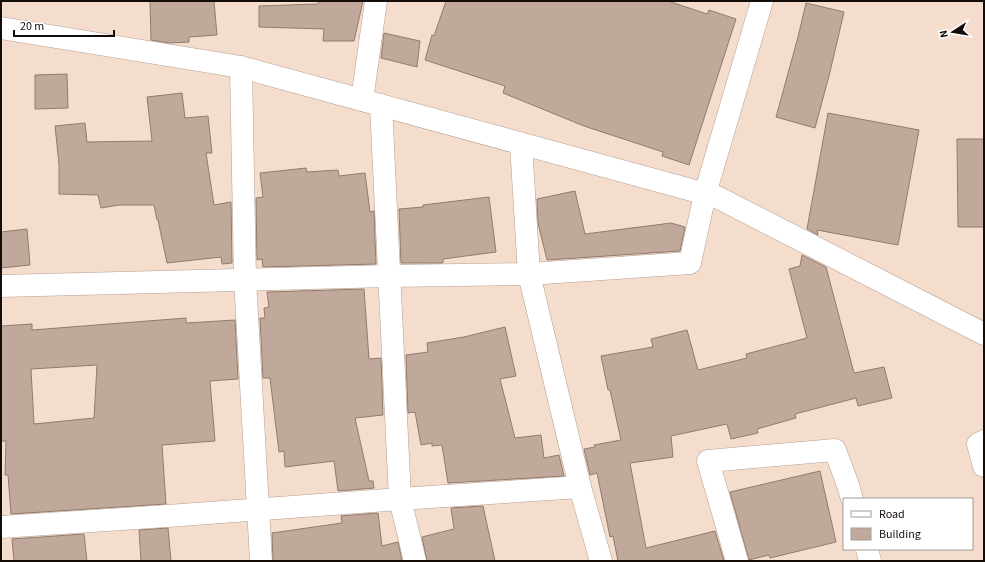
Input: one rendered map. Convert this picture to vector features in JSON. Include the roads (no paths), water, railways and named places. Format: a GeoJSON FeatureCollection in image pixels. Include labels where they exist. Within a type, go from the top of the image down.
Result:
{"type":"FeatureCollection","features":[{"type":"Feature","properties":{"kind":"street"},"geometry":{"type":"LineString","coordinates":[[376,1],[371,103],[390,276],[400,499],[415,561]]}},
{"type":"Feature","properties":{"kind":"street"},"geometry":{"type":"LineString","coordinates":[[1,286],[245,279],[529,274],[690,263],[705,194],[762,1]]}},
{"type":"Feature","properties":{"kind":"street"},"geometry":{"type":"LineString","coordinates":[[1,28],[241,67],[717,197],[984,334]]}},
{"type":"Feature","properties":{"kind":"street"},"geometry":{"type":"LineString","coordinates":[[241,67],[245,279],[261,561]]}},
{"type":"Feature","properties":{"kind":"street"},"geometry":{"type":"LineString","coordinates":[[521,144],[529,274],[580,487],[601,561]]}},
{"type":"Feature","properties":{"kind":"street"},"geometry":{"type":"LineString","coordinates":[[984,441],[978,444],[984,466]]}},
{"type":"Feature","properties":{"kind":"street"},"geometry":{"type":"LineString","coordinates":[[737,561],[708,461],[835,450],[852,498]]}},
{"type":"Feature","properties":{"kind":"street"},"geometry":{"type":"LineString","coordinates":[[1,526],[257,510],[580,487]]}},
{"type":"Feature","properties":{"kind":"street"},"geometry":{"type":"LineString","coordinates":[[866,550],[870,561]]}}]}
